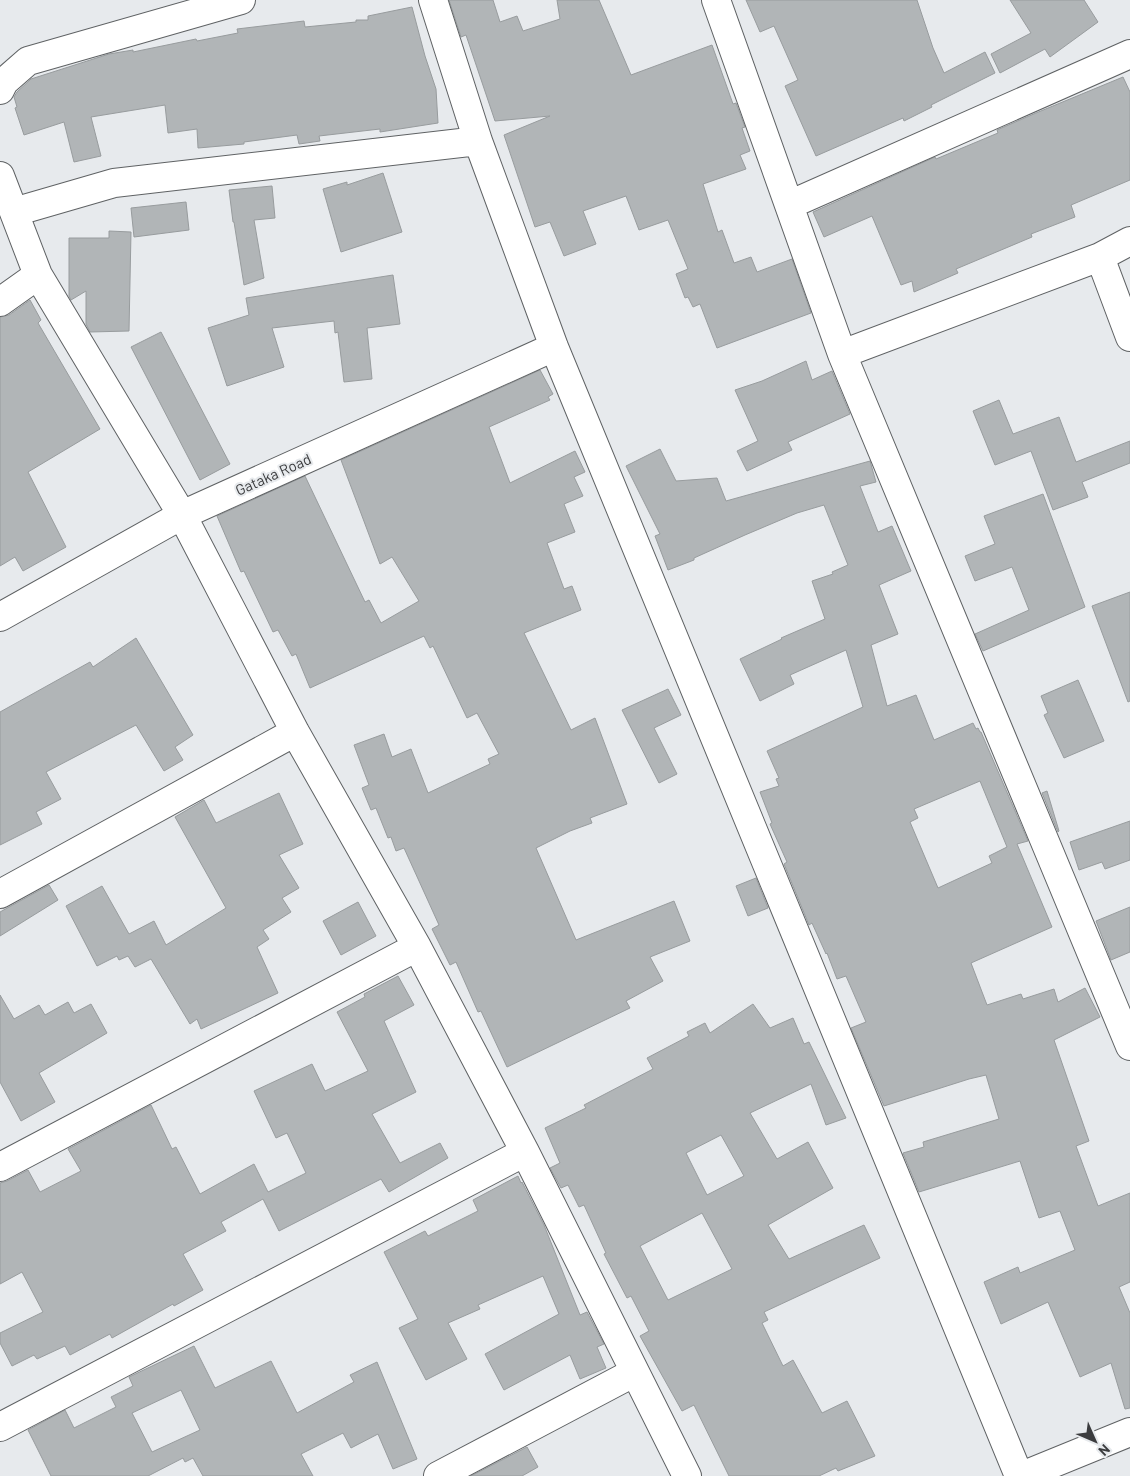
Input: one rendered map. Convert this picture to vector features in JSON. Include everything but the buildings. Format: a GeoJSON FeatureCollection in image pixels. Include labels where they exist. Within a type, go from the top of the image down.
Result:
{"type":"FeatureCollection","features":[{"type":"Feature","properties":{"kind":"street"},"geometry":{"type":"LineString","coordinates":[[0,90],[4,82],[28,61],[241,0]]}},
{"type":"Feature","properties":{"kind":"street"},"geometry":{"type":"LineString","coordinates":[[433,0],[478,141],[554,347],[1020,1476],[1130,1432]]}},
{"type":"Feature","properties":{"kind":"street"},"geometry":{"type":"LineString","coordinates":[[716,0],[842,354],[1130,1046]]}},
{"type":"Feature","properties":{"kind":"street"},"geometry":{"type":"LineString","coordinates":[[789,205],[1130,54]]}},
{"type":"Feature","properties":{"kind":"street"},"geometry":{"type":"LineString","coordinates":[[14,212],[114,183],[478,141]]}},
{"type":"Feature","properties":{"kind":"street"},"geometry":{"type":"LineString","coordinates":[[0,176],[38,275],[182,516],[295,732],[416,946],[525,1152],[687,1476]]}},
{"type":"Feature","properties":{"kind":"street"},"geometry":{"type":"LineString","coordinates":[[842,354],[1100,257],[1130,241]]}},
{"type":"Feature","properties":{"kind":"street"},"geometry":{"type":"LineString","coordinates":[[1100,257],[1130,337]]}},
{"type":"Feature","properties":{"kind":"street"},"geometry":{"type":"LineString","coordinates":[[0,302],[38,275]]}},
{"type":"Feature","properties":{"kind":"street","name":"Gataka Road"},"geometry":{"type":"LineString","coordinates":[[0,618],[182,516],[554,347]]}},
{"type":"Feature","properties":{"kind":"street"},"geometry":{"type":"LineString","coordinates":[[0,894],[295,732]]}},
{"type":"Feature","properties":{"kind":"street"},"geometry":{"type":"LineString","coordinates":[[0,1167],[416,946]]}},
{"type":"Feature","properties":{"kind":"street"},"geometry":{"type":"LineString","coordinates":[[0,1427],[525,1152]]}},
{"type":"Feature","properties":{"kind":"street"},"geometry":{"type":"LineString","coordinates":[[438,1476],[635,1372]]}}]}
